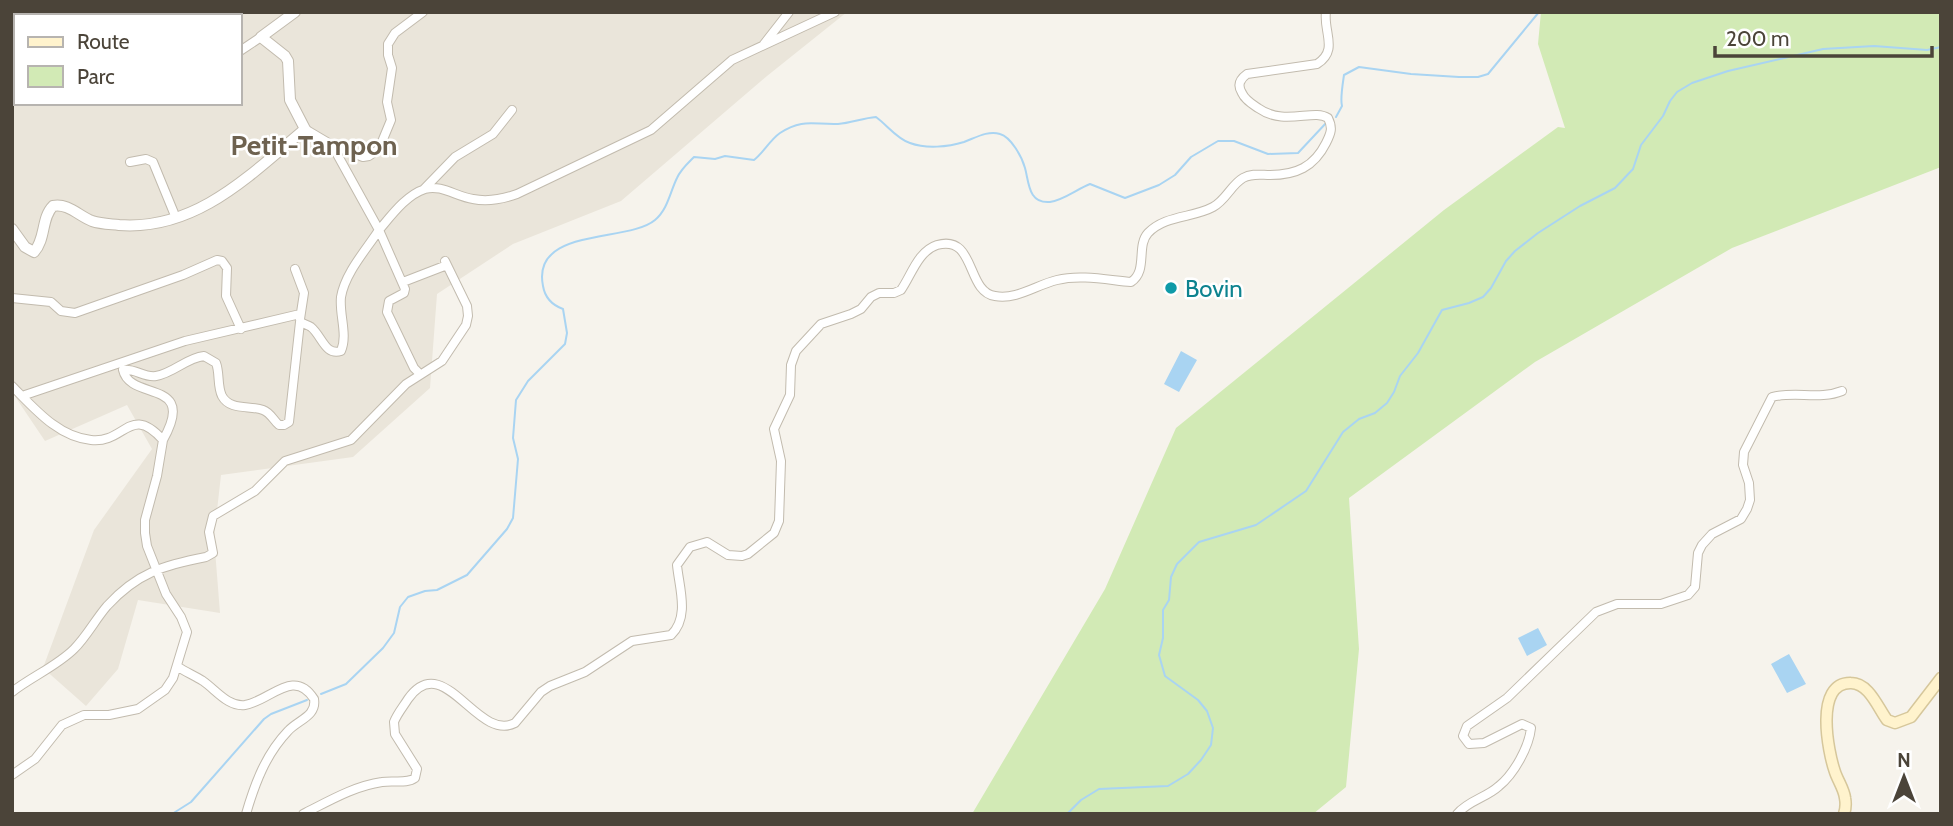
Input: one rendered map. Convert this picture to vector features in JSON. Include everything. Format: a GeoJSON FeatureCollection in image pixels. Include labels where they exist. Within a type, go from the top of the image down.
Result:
{"type":"FeatureCollection","features":[{"type":"Feature","properties":{"kind":"main road"},"geometry":{"type":"LineString","coordinates":[[1844,814],[1845,797],[1835,773],[1829,747],[1829,698],[1837,687],[1849,682],[1859,685],[1873,698],[1887,720],[1895,723],[1911,716],[1941,678]]}},
{"type":"Feature","properties":{"kind":"street"},"geometry":{"type":"LineString","coordinates":[[242,50],[295,12]]}},
{"type":"Feature","properties":{"kind":"street"},"geometry":{"type":"LineString","coordinates":[[261,37],[288,61],[290,100],[305,129],[332,145],[363,157],[379,149],[391,120],[387,102],[391,68],[388,44],[395,33],[423,12]]}},
{"type":"Feature","properties":{"kind":"street"},"geometry":{"type":"LineString","coordinates":[[764,44],[789,12]]}},
{"type":"Feature","properties":{"kind":"street"},"geometry":{"type":"LineString","coordinates":[[423,190],[440,189],[466,198],[484,200],[517,194],[651,130],[732,60],[835,12]]}},
{"type":"Feature","properties":{"kind":"street"},"geometry":{"type":"LineString","coordinates":[[303,814],[338,795],[381,782],[411,781],[415,778],[417,769],[395,734],[394,722],[419,688],[429,685],[448,688],[491,724],[503,727],[515,723],[541,692],[584,672],[632,641],[671,635],[678,627],[682,603],[677,565],[682,554],[690,547],[707,542],[728,555],[742,556],[774,533],[779,521],[781,461],[774,429],[790,395],[791,365],[796,351],[821,324],[861,309],[879,293],[901,290],[928,249],[944,244],[961,250],[969,261],[979,286],[985,293],[995,296],[1014,296],[1057,280],[1097,278],[1131,282],[1139,275],[1145,239],[1149,232],[1181,215],[1211,208],[1222,201],[1236,183],[1245,177],[1255,174],[1284,175],[1310,166],[1321,154],[1330,136],[1331,125],[1328,118],[1320,115],[1285,119],[1265,113],[1249,102],[1241,92],[1239,84],[1241,78],[1247,74],[1317,64],[1323,60],[1330,48],[1326,12]]}},
{"type":"Feature","properties":{"kind":"street"},"geometry":{"type":"LineString","coordinates":[[300,318],[312,328],[330,351],[341,351],[344,342],[341,307],[343,288],[379,230],[455,157],[493,134],[512,110]]}},
{"type":"Feature","properties":{"kind":"street"},"geometry":{"type":"LineString","coordinates":[[12,229],[25,247],[34,252],[40,245],[49,210],[56,205],[62,205],[101,223],[148,224],[176,218],[209,205],[305,129]]}},
{"type":"Feature","properties":{"kind":"street"},"geometry":{"type":"LineString","coordinates":[[332,145],[404,282],[404,293],[389,301],[387,312],[414,368],[420,374]]}},
{"type":"Feature","properties":{"kind":"street"},"geometry":{"type":"LineString","coordinates":[[130,162],[146,159],[153,162],[176,218]]}},
{"type":"Feature","properties":{"kind":"street"},"geometry":{"type":"LineString","coordinates":[[12,298],[51,302],[61,310],[75,313],[183,275],[217,260],[222,261],[227,268],[226,296],[241,329]]}},
{"type":"Feature","properties":{"kind":"street"},"geometry":{"type":"LineString","coordinates":[[12,692],[72,651],[107,606],[126,588],[156,568],[213,553],[209,532],[213,516],[255,492],[285,461],[351,440],[406,384],[442,361],[466,325],[467,306],[446,263],[404,282]]}},
{"type":"Feature","properties":{"kind":"street"},"geometry":{"type":"LineString","coordinates":[[120,367],[144,376],[157,376],[195,358],[209,357],[217,366],[222,395],[227,402],[264,411],[276,423],[284,425],[289,422],[304,293],[296,269]]}},
{"type":"Feature","properties":{"kind":"street"},"geometry":{"type":"LineString","coordinates":[[22,396],[120,367],[185,341],[300,318]]}},
{"type":"Feature","properties":{"kind":"street"},"geometry":{"type":"LineString","coordinates":[[12,775],[34,760],[62,725],[84,715],[109,715],[138,709],[165,690],[178,667],[187,632],[166,594],[147,546],[145,520],[163,440],[173,414],[170,402],[165,396],[131,382],[120,367]]}},
{"type":"Feature","properties":{"kind":"street"},"geometry":{"type":"LineString","coordinates":[[12,386],[59,429],[86,439],[104,439],[138,424],[150,426],[163,440]]}},
{"type":"Feature","properties":{"kind":"street"},"geometry":{"type":"LineString","coordinates":[[1457,814],[1466,804],[1499,787],[1521,758],[1531,728],[1522,724],[1484,743],[1469,744],[1463,736],[1467,726],[1507,698],[1596,612],[1617,604],[1661,604],[1688,595],[1695,587],[1698,553],[1702,545],[1712,534],[1741,519],[1747,509],[1750,500],[1749,483],[1743,465],[1744,452],[1772,397],[1831,396],[1842,391]]}},
{"type":"Feature","properties":{"kind":"street"},"geometry":{"type":"LineString","coordinates":[[178,667],[233,704],[249,704],[290,685],[303,687],[314,699],[315,706],[311,713],[291,728],[272,749],[246,814]]}},
{"type":"Feature","properties":{"kind":"shaded area"},"geometry":{"type":"Polygon","coordinates":[[[847,12],[767,76],[621,201],[513,244],[437,294],[430,388],[353,457],[221,475],[214,537],[220,613],[138,600],[118,669],[86,706],[43,668],[94,530],[152,449],[127,405],[45,441],[12,392],[12,51],[14,105],[242,105],[242,14],[212,14],[847,12]]]}},
{"type":"Feature","properties":{"kind":"green space"},"geometry":{"type":"Polygon","coordinates":[[[1541,12],[1941,12],[1941,167],[1732,248],[1535,362],[1349,498],[1359,649],[1346,787],[1313,814],[972,814],[1105,589],[1176,428],[1444,210],[1558,127],[1565,128],[1538,44],[1541,12]]]}},
{"type":"Feature","properties":{"kind":"water"},"geometry":{"type":"Polygon","coordinates":[[[1181,351],[1197,360],[1179,392],[1164,384],[1181,351]]]}},
{"type":"Feature","properties":{"kind":"water"},"geometry":{"type":"Polygon","coordinates":[[[1538,628],[1547,645],[1527,656],[1518,638],[1538,628]]]}},
{"type":"Feature","properties":{"kind":"water"},"geometry":{"type":"Polygon","coordinates":[[[1789,654],[1806,684],[1787,693],[1771,664],[1789,654]]]}},
{"type":"Feature","properties":{"kind":"waterway"},"geometry":{"type":"LineString","coordinates":[[1336,117],[1342,106],[1344,75],[1359,67],[1459,77],[1488,74],[1539,12]]}},
{"type":"Feature","properties":{"kind":"waterway"},"geometry":{"type":"LineString","coordinates":[[1067,814],[1081,800],[1099,789],[1168,786],[1188,774],[1211,745],[1213,728],[1207,711],[1198,700],[1165,676],[1159,655],[1163,638],[1163,610],[1169,600],[1171,577],[1177,564],[1199,542],[1256,525],[1306,491],[1343,432],[1387,403],[1400,376],[1418,353],[1442,310],[1483,297],[1515,251],[1580,206],[1615,188],[1633,169],[1641,145],[1677,92],[1692,83],[1728,71],[1823,49],[1874,46],[1927,50],[1941,47]]}},
{"type":"Feature","properties":{"kind":"waterway"},"geometry":{"type":"LineString","coordinates":[[321,694],[346,684],[383,648],[394,633],[400,607],[408,597],[437,590],[467,575],[507,529],[513,518],[518,459],[513,438],[516,400],[528,381],[565,344],[567,333],[563,309],[550,300],[543,286],[543,267],[552,254],[566,245],[642,227],[655,220],[666,206],[680,172],[694,157],[715,159],[725,156],[754,160],[776,136],[795,125],[838,124],[876,117],[901,138],[923,146],[951,145],[991,133],[1004,136],[1021,158],[1033,196],[1043,202],[1060,199],[1090,184],[1125,198],[1159,185],[1175,175],[1191,157],[1218,141],[1234,141],[1268,154],[1298,153],[1327,122]]}},
{"type":"Feature","properties":{"kind":"waterway"},"geometry":{"type":"LineString","coordinates":[[172,814],[191,802],[264,719],[307,700]]}},
{"type":"Feature","properties":{"kind":"place","name":"Bovin"},"geometry":{"type":"Point","coordinates":[1171,288]}},
{"type":"Feature","properties":{"kind":"district","name":"Petit-Tampon"},"geometry":{"type":"Point","coordinates":[314,145]}}]}
